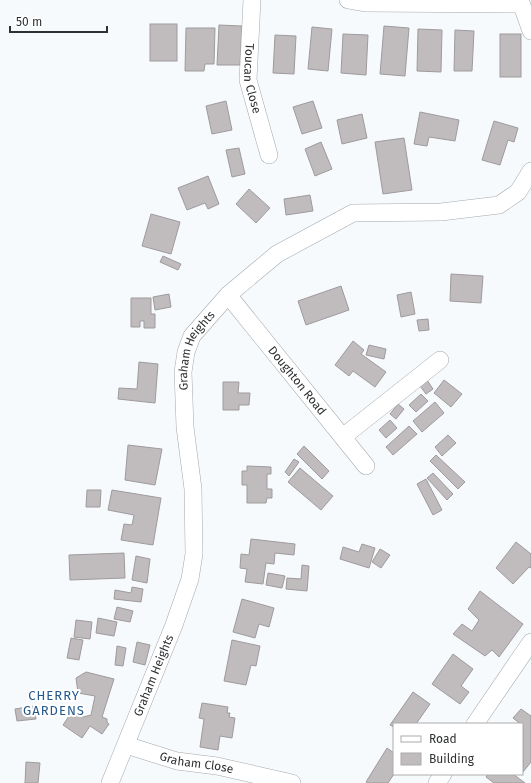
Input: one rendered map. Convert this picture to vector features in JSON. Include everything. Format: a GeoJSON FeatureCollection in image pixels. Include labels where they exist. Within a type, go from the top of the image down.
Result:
{"type":"FeatureCollection","features":[{"type":"Feature","properties":{"kind":"street","name":"Toucan Close"},"geometry":{"type":"LineString","coordinates":[[252,0],[248,80],[269,155]]}},
{"type":"Feature","properties":{"kind":"street"},"geometry":{"type":"LineString","coordinates":[[348,0],[381,3],[520,2],[531,31]]}},
{"type":"Feature","properties":{"kind":"street","name":"Graham Heights"},"geometry":{"type":"LineString","coordinates":[[110,783],[174,625],[190,579],[194,554],[194,489],[185,427],[183,372],[186,352],[192,336],[228,295],[277,254],[353,213],[441,212],[500,205],[518,192],[531,172]]}},
{"type":"Feature","properties":{"kind":"street","name":"Doughton Road"},"geometry":{"type":"LineString","coordinates":[[228,295],[344,436],[366,466]]}},
{"type":"Feature","properties":{"kind":"street"},"geometry":{"type":"LineString","coordinates":[[344,436],[440,360]]}},
{"type":"Feature","properties":{"kind":"street"},"geometry":{"type":"LineString","coordinates":[[476,723],[531,642]]}},
{"type":"Feature","properties":{"kind":"street","name":"Graham Close"},"geometry":{"type":"LineString","coordinates":[[126,745],[177,761],[217,766],[292,783]]}},
{"type":"Feature","properties":{"kind":"building"},"geometry":{"type":"Polygon","coordinates":[[[150,24],[177,24],[177,61],[150,61],[150,24]]]}},
{"type":"Feature","properties":{"kind":"building"},"geometry":{"type":"Polygon","coordinates":[[[219,25],[242,26],[240,65],[217,65],[219,25]]]}},
{"type":"Feature","properties":{"kind":"building"},"geometry":{"type":"Polygon","coordinates":[[[384,26],[409,28],[405,76],[380,74],[384,26]]]}},
{"type":"Feature","properties":{"kind":"building"},"geometry":{"type":"Polygon","coordinates":[[[312,27],[332,29],[328,71],[308,69],[312,27]]]}},
{"type":"Feature","properties":{"kind":"building"},"geometry":{"type":"Polygon","coordinates":[[[186,28],[215,28],[214,64],[205,64],[204,71],[185,71],[186,28]]]}},
{"type":"Feature","properties":{"kind":"building"},"geometry":{"type":"Polygon","coordinates":[[[418,29],[442,30],[441,72],[417,71],[418,29]]]}},
{"type":"Feature","properties":{"kind":"building"},"geometry":{"type":"Polygon","coordinates":[[[455,30],[474,31],[472,71],[454,71],[455,30]]]}},
{"type":"Feature","properties":{"kind":"building"},"geometry":{"type":"Polygon","coordinates":[[[343,34],[368,35],[366,75],[341,73],[343,34]]]}},
{"type":"Feature","properties":{"kind":"building"},"geometry":{"type":"Polygon","coordinates":[[[500,34],[521,34],[521,77],[500,77],[500,34]]]}},
{"type":"Feature","properties":{"kind":"building"},"geometry":{"type":"Polygon","coordinates":[[[275,35],[296,36],[294,74],[273,73],[275,35]]]}},
{"type":"Feature","properties":{"kind":"building"},"geometry":{"type":"Polygon","coordinates":[[[226,101],[232,130],[212,134],[206,106],[226,101]]]}},
{"type":"Feature","properties":{"kind":"building"},"geometry":{"type":"Polygon","coordinates":[[[313,101],[322,128],[302,134],[293,107],[313,101]]]}},
{"type":"Feature","properties":{"kind":"building"},"geometry":{"type":"Polygon","coordinates":[[[420,112],[459,120],[455,141],[429,137],[427,146],[414,144],[420,112]]]}},
{"type":"Feature","properties":{"kind":"building"},"geometry":{"type":"Polygon","coordinates":[[[362,114],[367,138],[342,144],[337,120],[362,114]]]}},
{"type":"Feature","properties":{"kind":"building"},"geometry":{"type":"Polygon","coordinates":[[[494,121],[518,128],[514,142],[508,140],[500,165],[482,160],[494,121]]]}},
{"type":"Feature","properties":{"kind":"building"},"geometry":{"type":"Polygon","coordinates":[[[404,138],[412,190],[383,194],[375,142],[404,138]]]}},
{"type":"Feature","properties":{"kind":"building"},"geometry":{"type":"Polygon","coordinates":[[[321,142],[332,169],[315,176],[305,149],[321,142]]]}},
{"type":"Feature","properties":{"kind":"building"},"geometry":{"type":"Polygon","coordinates":[[[239,148],[245,174],[232,177],[226,150],[239,148]]]}},
{"type":"Feature","properties":{"kind":"building"},"geometry":{"type":"Polygon","coordinates":[[[208,176],[219,204],[208,209],[205,203],[187,210],[178,188],[208,176]]]}},
{"type":"Feature","properties":{"kind":"building"},"geometry":{"type":"Polygon","coordinates":[[[249,189],[270,208],[256,223],[236,204],[249,189]]]}},
{"type":"Feature","properties":{"kind":"building"},"geometry":{"type":"Polygon","coordinates":[[[310,195],[313,211],[286,215],[284,199],[310,195]]]}},
{"type":"Feature","properties":{"kind":"building"},"geometry":{"type":"Polygon","coordinates":[[[151,214],[180,222],[171,254],[142,246],[151,214]]]}},
{"type":"Feature","properties":{"kind":"building"},"geometry":{"type":"Polygon","coordinates":[[[163,256],[181,264],[178,270],[160,262],[163,256]]]}},
{"type":"Feature","properties":{"kind":"building"},"geometry":{"type":"Polygon","coordinates":[[[451,274],[483,276],[481,303],[450,301],[451,274]]]}},
{"type":"Feature","properties":{"kind":"building"},"geometry":{"type":"Polygon","coordinates":[[[341,286],[349,310],[306,325],[298,301],[341,286]]]}},
{"type":"Feature","properties":{"kind":"building"},"geometry":{"type":"Polygon","coordinates":[[[411,292],[415,314],[401,317],[397,295],[411,292]]]}},
{"type":"Feature","properties":{"kind":"building"},"geometry":{"type":"Polygon","coordinates":[[[169,294],[171,307],[155,310],[153,297],[169,294]]]}},
{"type":"Feature","properties":{"kind":"building"},"geometry":{"type":"Polygon","coordinates":[[[131,298],[151,298],[151,314],[155,314],[155,328],[144,328],[144,321],[140,321],[140,327],[131,327],[131,298]]]}},
{"type":"Feature","properties":{"kind":"building"},"geometry":{"type":"Polygon","coordinates":[[[428,319],[429,330],[419,331],[417,320],[428,319]]]}},
{"type":"Feature","properties":{"kind":"building"},"geometry":{"type":"Polygon","coordinates":[[[353,341],[364,350],[361,354],[386,372],[375,387],[353,371],[349,376],[335,365],[353,341]]]}},
{"type":"Feature","properties":{"kind":"building"},"geometry":{"type":"Polygon","coordinates":[[[369,345],[386,349],[384,359],[366,355],[369,345]]]}},
{"type":"Feature","properties":{"kind":"building"},"geometry":{"type":"Polygon","coordinates":[[[139,362],[158,364],[155,403],[118,399],[119,388],[137,389],[139,362]]]}},
{"type":"Feature","properties":{"kind":"building"},"geometry":{"type":"Polygon","coordinates":[[[427,380],[433,389],[426,394],[420,386],[427,380]]]}},
{"type":"Feature","properties":{"kind":"building"},"geometry":{"type":"Polygon","coordinates":[[[444,380],[462,394],[451,407],[434,393],[444,380]]]}},
{"type":"Feature","properties":{"kind":"building"},"geometry":{"type":"Polygon","coordinates":[[[223,382],[239,382],[238,393],[250,393],[249,405],[239,405],[239,410],[223,410],[223,382]]]}},
{"type":"Feature","properties":{"kind":"building"},"geometry":{"type":"Polygon","coordinates":[[[421,394],[428,401],[416,412],[409,405],[421,394]]]}},
{"type":"Feature","properties":{"kind":"building"},"geometry":{"type":"Polygon","coordinates":[[[435,402],[444,413],[422,432],[413,421],[435,402]]]}},
{"type":"Feature","properties":{"kind":"building"},"geometry":{"type":"Polygon","coordinates":[[[398,404],[404,409],[396,419],[390,414],[398,404]]]}},
{"type":"Feature","properties":{"kind":"building"},"geometry":{"type":"Polygon","coordinates":[[[390,420],[397,428],[386,438],[379,430],[390,420]]]}},
{"type":"Feature","properties":{"kind":"building"},"geometry":{"type":"Polygon","coordinates":[[[409,426],[417,434],[393,455],[386,447],[409,426]]]}},
{"type":"Feature","properties":{"kind":"building"},"geometry":{"type":"Polygon","coordinates":[[[448,435],[456,443],[442,456],[435,447],[448,435]]]}},
{"type":"Feature","properties":{"kind":"building"},"geometry":{"type":"Polygon","coordinates":[[[128,445],[162,449],[155,485],[125,480],[128,445]]]}},
{"type":"Feature","properties":{"kind":"building"},"geometry":{"type":"Polygon","coordinates":[[[304,446],[329,471],[322,479],[297,454],[304,446]]]}},
{"type":"Feature","properties":{"kind":"building"},"geometry":{"type":"Polygon","coordinates":[[[436,455],[465,482],[458,489],[430,461],[436,455]]]}},
{"type":"Feature","properties":{"kind":"building"},"geometry":{"type":"Polygon","coordinates":[[[294,459],[299,462],[289,476],[285,472],[294,459]]]}},
{"type":"Feature","properties":{"kind":"building"},"geometry":{"type":"Polygon","coordinates":[[[247,466],[271,467],[271,474],[267,474],[267,489],[272,489],[272,498],[267,498],[266,503],[247,503],[247,485],[242,485],[242,471],[247,471],[247,466]]]}},
{"type":"Feature","properties":{"kind":"building"},"geometry":{"type":"Polygon","coordinates":[[[300,468],[333,496],[321,510],[288,482],[300,468]]]}},
{"type":"Feature","properties":{"kind":"building"},"geometry":{"type":"Polygon","coordinates":[[[433,473],[453,494],[447,500],[427,478],[433,473]]]}},
{"type":"Feature","properties":{"kind":"building"},"geometry":{"type":"Polygon","coordinates":[[[426,479],[442,510],[433,515],[417,484],[426,479]]]}},
{"type":"Feature","properties":{"kind":"building"},"geometry":{"type":"Polygon","coordinates":[[[87,490],[101,490],[100,507],[86,507],[87,490]]]}},
{"type":"Feature","properties":{"kind":"building"},"geometry":{"type":"Polygon","coordinates":[[[112,490],[161,498],[153,545],[121,540],[124,524],[132,525],[134,515],[108,510],[112,490]]]}},
{"type":"Feature","properties":{"kind":"building"},"geometry":{"type":"Polygon","coordinates":[[[251,539],[295,544],[294,555],[275,553],[274,564],[266,563],[263,584],[245,582],[247,569],[240,568],[241,554],[249,555],[251,539]]]}},
{"type":"Feature","properties":{"kind":"building"},"geometry":{"type":"Polygon","coordinates":[[[516,542],[531,554],[531,568],[529,567],[513,584],[496,568],[516,542]]]}},
{"type":"Feature","properties":{"kind":"building"},"geometry":{"type":"Polygon","coordinates":[[[362,544],[375,548],[369,568],[340,559],[343,547],[359,552],[362,544]]]}},
{"type":"Feature","properties":{"kind":"building"},"geometry":{"type":"Polygon","coordinates":[[[380,549],[390,555],[381,568],[372,562],[380,549]]]}},
{"type":"Feature","properties":{"kind":"building"},"geometry":{"type":"Polygon","coordinates":[[[124,553],[125,578],[70,580],[69,555],[124,553]]]}},
{"type":"Feature","properties":{"kind":"building"},"geometry":{"type":"Polygon","coordinates":[[[136,556],[150,559],[147,583],[132,580],[136,556]]]}},
{"type":"Feature","properties":{"kind":"building"},"geometry":{"type":"Polygon","coordinates":[[[302,565],[309,566],[307,591],[286,589],[287,578],[301,579],[302,565]]]}},
{"type":"Feature","properties":{"kind":"building"},"geometry":{"type":"Polygon","coordinates":[[[268,573],[285,576],[282,588],[266,585],[268,573]]]}},
{"type":"Feature","properties":{"kind":"building"},"geometry":{"type":"Polygon","coordinates":[[[132,587],[143,589],[141,602],[114,599],[115,590],[131,593],[132,587]]]}},
{"type":"Feature","properties":{"kind":"building"},"geometry":{"type":"Polygon","coordinates":[[[480,591],[523,624],[499,657],[492,650],[485,656],[453,634],[462,624],[472,631],[479,620],[468,609],[480,591]]]}},
{"type":"Feature","properties":{"kind":"building"},"geometry":{"type":"Polygon","coordinates":[[[242,599],[274,608],[269,627],[259,624],[255,638],[233,632],[242,599]]]}},
{"type":"Feature","properties":{"kind":"building"},"geometry":{"type":"Polygon","coordinates":[[[117,607],[133,611],[130,622],[114,619],[117,607]]]}},
{"type":"Feature","properties":{"kind":"building"},"geometry":{"type":"Polygon","coordinates":[[[98,618],[117,622],[114,636],[96,633],[98,618]]]}},
{"type":"Feature","properties":{"kind":"building"},"geometry":{"type":"Polygon","coordinates":[[[76,620],[92,622],[90,639],[74,637],[76,620]]]}},
{"type":"Feature","properties":{"kind":"building"},"geometry":{"type":"Polygon","coordinates":[[[71,638],[83,640],[79,660],[67,658],[71,638]]]}},
{"type":"Feature","properties":{"kind":"building"},"geometry":{"type":"Polygon","coordinates":[[[232,640],[260,646],[256,666],[251,665],[246,685],[224,681],[232,640]]]}},
{"type":"Feature","properties":{"kind":"building"},"geometry":{"type":"Polygon","coordinates":[[[137,642],[150,645],[145,665],[133,662],[137,642]]]}},
{"type":"Feature","properties":{"kind":"building"},"geometry":{"type":"Polygon","coordinates":[[[117,646],[126,648],[123,666],[115,665],[117,646]]]}},
{"type":"Feature","properties":{"kind":"building"},"geometry":{"type":"Polygon","coordinates":[[[453,654],[473,669],[461,686],[469,692],[460,704],[432,684],[453,654]]]}},
{"type":"Feature","properties":{"kind":"building"},"geometry":{"type":"Polygon","coordinates":[[[86,672],[114,679],[102,717],[107,719],[109,724],[102,734],[90,726],[82,738],[63,725],[73,710],[83,717],[91,715],[95,696],[78,693],[76,678],[86,672]]]}},
{"type":"Feature","properties":{"kind":"building"},"geometry":{"type":"Polygon","coordinates":[[[413,692],[430,704],[417,723],[393,723],[393,726],[390,725],[413,692]]]}},
{"type":"Feature","properties":{"kind":"building"},"geometry":{"type":"Polygon","coordinates":[[[202,703],[228,707],[227,713],[230,713],[229,717],[235,718],[232,738],[220,736],[218,750],[200,747],[204,719],[199,718],[202,703]]]}},
{"type":"Feature","properties":{"kind":"building"},"geometry":{"type":"Polygon","coordinates":[[[34,706],[36,719],[17,721],[15,709],[34,706]]]}},
{"type":"Feature","properties":{"kind":"building"},"geometry":{"type":"Polygon","coordinates":[[[521,709],[531,716],[531,762],[523,772],[523,723],[519,723],[513,718],[521,709]]]}},
{"type":"Feature","properties":{"kind":"building"},"geometry":{"type":"Polygon","coordinates":[[[387,748],[393,752],[393,775],[388,783],[366,782],[387,748]]]}},
{"type":"Feature","properties":{"kind":"building"},"geometry":{"type":"Polygon","coordinates":[[[26,762],[40,763],[38,783],[25,783],[26,762]]]}},
{"type":"Feature","properties":{"kind":"building"},"geometry":{"type":"Polygon","coordinates":[[[487,775],[514,775],[525,783],[494,783],[486,777],[487,775]]]}},
{"type":"Feature","properties":{"kind":"district","name":"CHERRY GARDENS"},"geometry":{"type":"Point","coordinates":[54,702]}}]}
